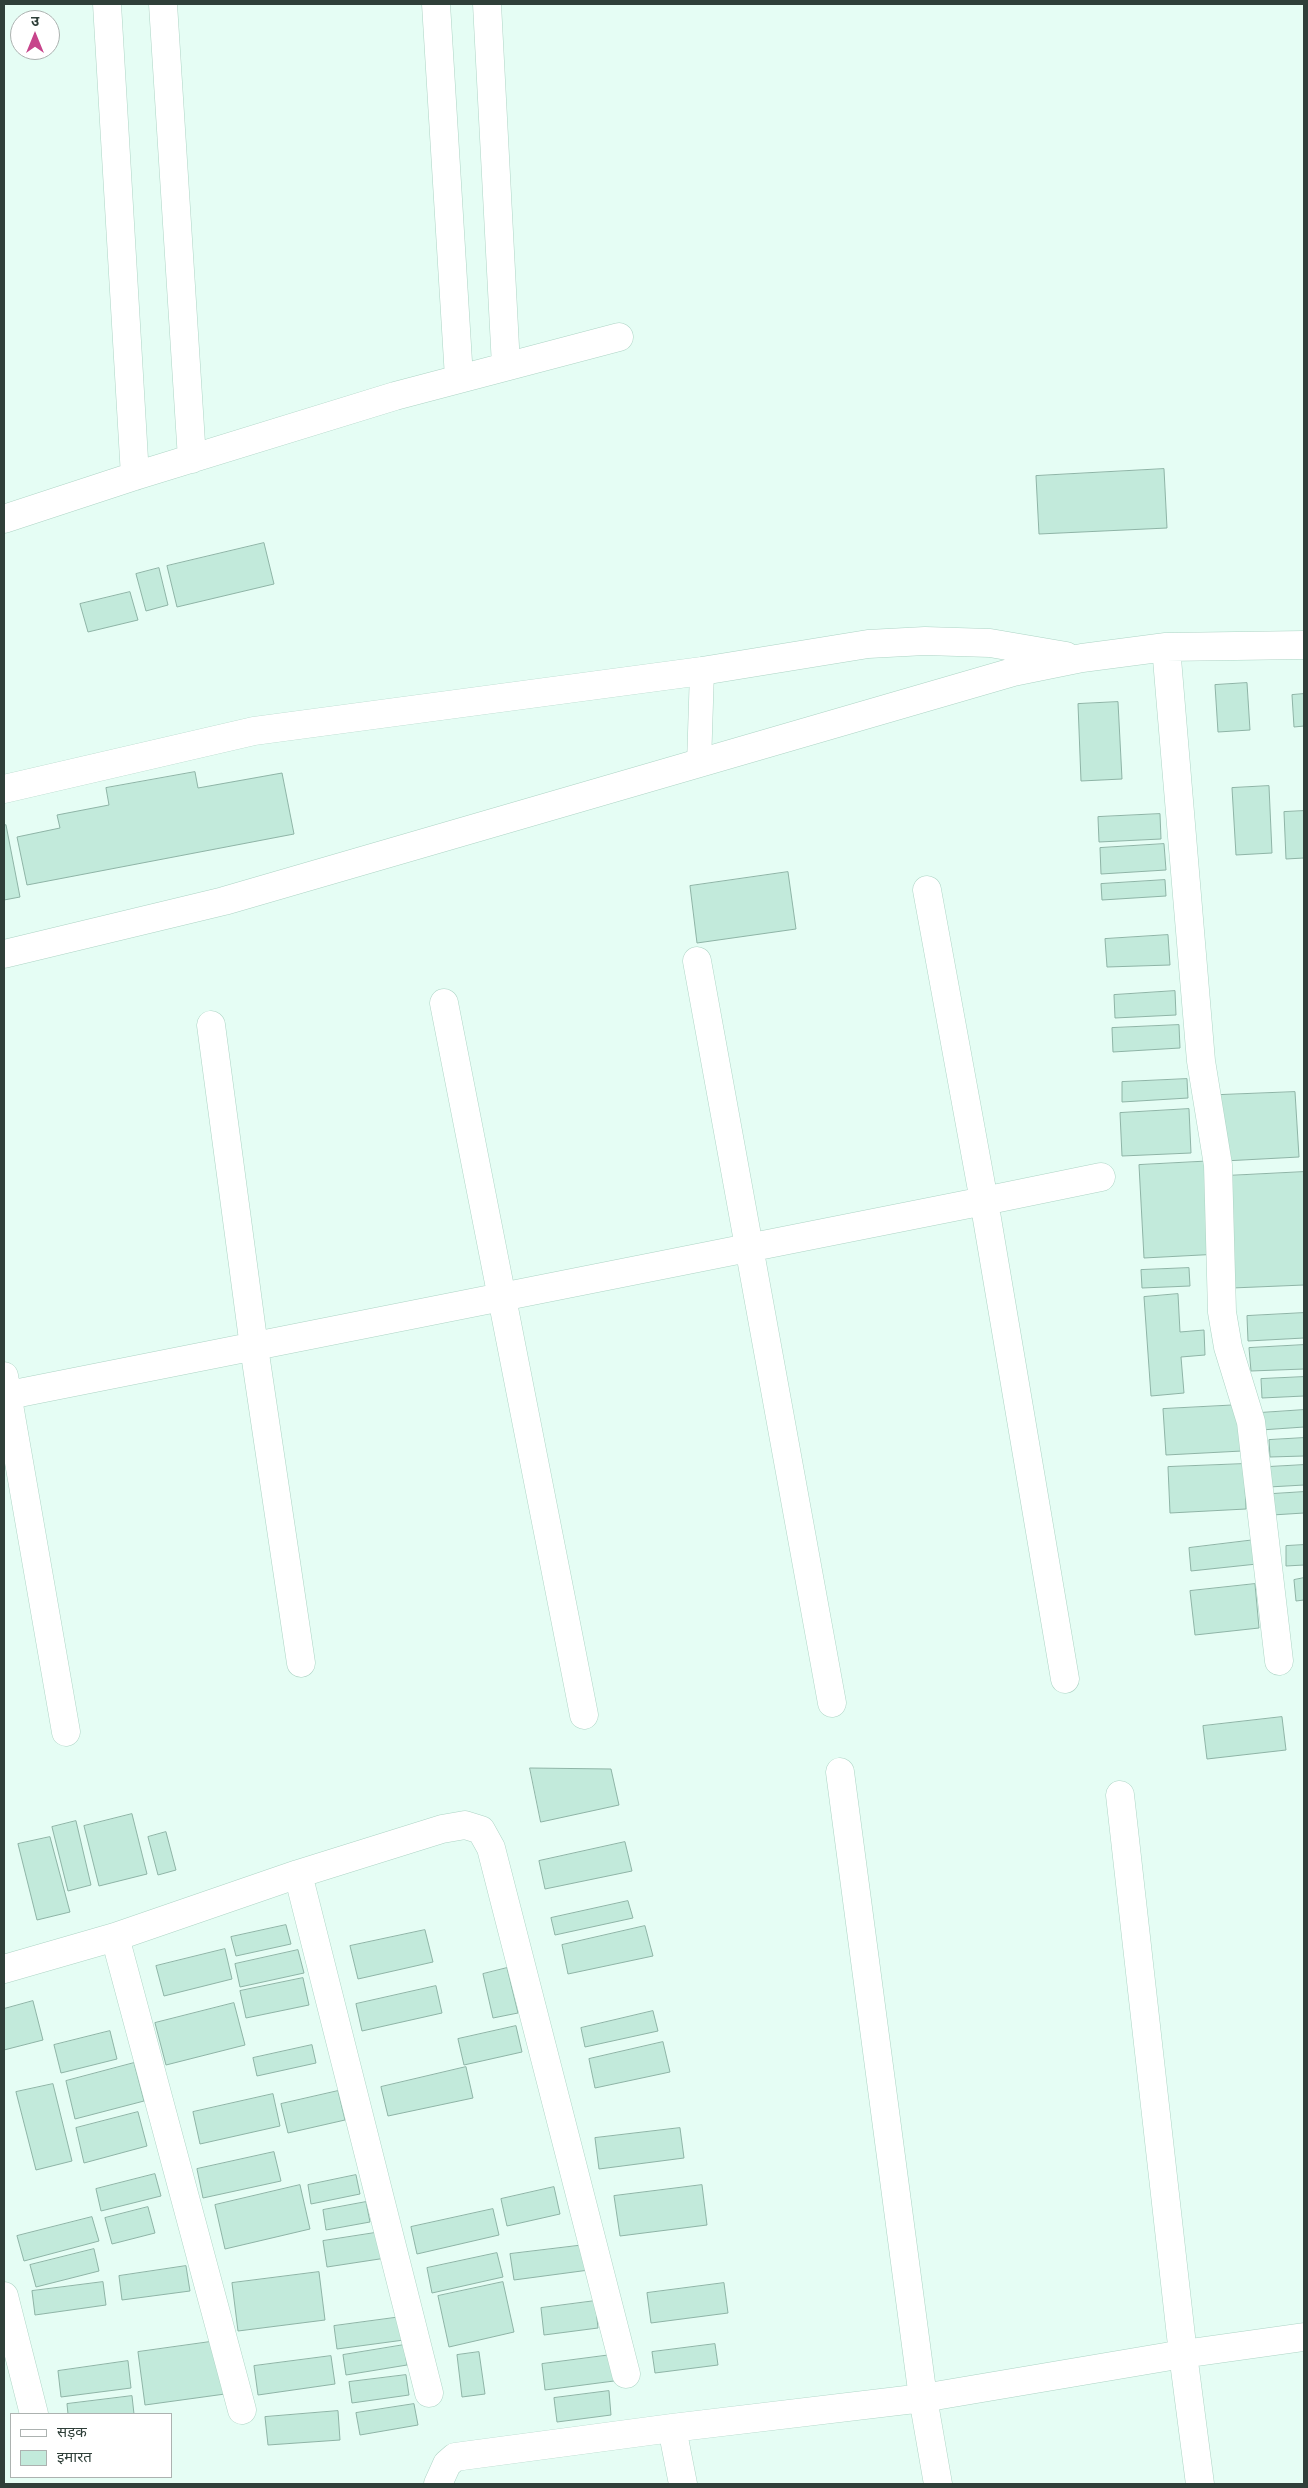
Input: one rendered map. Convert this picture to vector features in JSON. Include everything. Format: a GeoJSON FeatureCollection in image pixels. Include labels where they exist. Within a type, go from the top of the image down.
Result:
{"type":"FeatureCollection","features":[{"type":"Feature","properties":{"kind":"street"},"geometry":{"type":"LineString","coordinates":[[107,4],[135,476]]}},
{"type":"Feature","properties":{"kind":"street"},"geometry":{"type":"LineString","coordinates":[[163,4],[192,459]]}},
{"type":"Feature","properties":{"kind":"street"},"geometry":{"type":"LineString","coordinates":[[436,4],[459,378]]}},
{"type":"Feature","properties":{"kind":"street"},"geometry":{"type":"LineString","coordinates":[[487,4],[506,366]]}},
{"type":"Feature","properties":{"kind":"street"},"geometry":{"type":"LineString","coordinates":[[4,519],[135,476],[459,378],[619,337]]}},
{"type":"Feature","properties":{"kind":"street"},"geometry":{"type":"LineString","coordinates":[[4,789],[254,731],[702,671],[868,644],[925,641],[990,643],[1082,658]]}},
{"type":"Feature","properties":{"kind":"street"},"geometry":{"type":"LineString","coordinates":[[4,954],[234,899],[1013,672],[1082,658],[1166,647],[1304,645]]}},
{"type":"Feature","properties":{"kind":"street"},"geometry":{"type":"LineString","coordinates":[[1166,647],[1201,1061],[1218,1165],[1222,1312],[1228,1347],[1251,1422],[1279,1660]]}},
{"type":"Feature","properties":{"kind":"street"},"geometry":{"type":"LineString","coordinates":[[927,890],[984,1201],[1065,1679]]}},
{"type":"Feature","properties":{"kind":"street"},"geometry":{"type":"LineString","coordinates":[[698,961],[832,1703]]}},
{"type":"Feature","properties":{"kind":"street"},"geometry":{"type":"LineString","coordinates":[[444,1003],[584,1715]]}},
{"type":"Feature","properties":{"kind":"street"},"geometry":{"type":"LineString","coordinates":[[211,1025],[254,1347],[301,1663]]}},
{"type":"Feature","properties":{"kind":"street"},"geometry":{"type":"LineString","coordinates":[[66,1732],[5,1389],[254,1347],[1101,1177]]}},
{"type":"Feature","properties":{"kind":"street"},"geometry":{"type":"LineString","coordinates":[[840,1772],[923,2398],[938,2484]]}},
{"type":"Feature","properties":{"kind":"street"},"geometry":{"type":"LineString","coordinates":[[1120,1795],[1183,2354],[1200,2484]]}},
{"type":"Feature","properties":{"kind":"street"},"geometry":{"type":"LineString","coordinates":[[4,1969],[115,1938],[298,1874],[442,1829],[465,1825],[481,1830],[491,1848],[626,2374]]}},
{"type":"Feature","properties":{"kind":"street"},"geometry":{"type":"LineString","coordinates":[[298,1874],[429,2393]]}},
{"type":"Feature","properties":{"kind":"street"},"geometry":{"type":"LineString","coordinates":[[115,1938],[242,2410]]}},
{"type":"Feature","properties":{"kind":"street"},"geometry":{"type":"LineString","coordinates":[[4,2296],[34,2413]]}},
{"type":"Feature","properties":{"kind":"street"},"geometry":{"type":"LineString","coordinates":[[438,2484],[447,2464],[455,2457],[672,2428],[923,2398],[1183,2354],[1304,2337]]}},
{"type":"Feature","properties":{"kind":"street"},"geometry":{"type":"LineString","coordinates":[[672,2428],[683,2484]]}},
{"type":"Feature","properties":{"kind":"lane"},"geometry":{"type":"LineString","coordinates":[[699,764],[702,671]]}},
{"type":"Feature","properties":{"kind":"building"},"geometry":{"type":"Polygon","coordinates":[[[1164,469],[1167,528],[1039,534],[1036,476],[1164,469]]]}},
{"type":"Feature","properties":{"kind":"building"},"geometry":{"type":"Polygon","coordinates":[[[264,543],[274,584],[177,607],[167,566],[264,543]]]}},
{"type":"Feature","properties":{"kind":"building"},"geometry":{"type":"Polygon","coordinates":[[[159,568],[168,605],[146,611],[136,574],[159,568]]]}},
{"type":"Feature","properties":{"kind":"building"},"geometry":{"type":"Polygon","coordinates":[[[130,592],[138,620],[88,632],[80,604],[130,592]]]}},
{"type":"Feature","properties":{"kind":"building"},"geometry":{"type":"Polygon","coordinates":[[[1247,683],[1250,730],[1218,732],[1215,685],[1247,683]]]}},
{"type":"Feature","properties":{"kind":"building"},"geometry":{"type":"Polygon","coordinates":[[[1304,694],[1304,726],[1294,727],[1292,695],[1304,694]]]}},
{"type":"Feature","properties":{"kind":"building"},"geometry":{"type":"Polygon","coordinates":[[[1118,702],[1122,779],[1081,781],[1078,704],[1118,702]]]}},
{"type":"Feature","properties":{"kind":"building"},"geometry":{"type":"Polygon","coordinates":[[[195,772],[198,788],[282,773],[294,834],[27,885],[17,837],[60,828],[57,815],[109,805],[106,788],[195,772]]]}},
{"type":"Feature","properties":{"kind":"building"},"geometry":{"type":"Polygon","coordinates":[[[1269,786],[1272,853],[1236,855],[1232,788],[1269,786]]]}},
{"type":"Feature","properties":{"kind":"building"},"geometry":{"type":"Polygon","coordinates":[[[1304,811],[1304,858],[1286,859],[1284,812],[1304,811]]]}},
{"type":"Feature","properties":{"kind":"building"},"geometry":{"type":"Polygon","coordinates":[[[1160,814],[1161,839],[1099,842],[1098,817],[1160,814]]]}},
{"type":"Feature","properties":{"kind":"building"},"geometry":{"type":"Polygon","coordinates":[[[6,825],[20,897],[4,900],[4,826],[6,825]]]}},
{"type":"Feature","properties":{"kind":"building"},"geometry":{"type":"Polygon","coordinates":[[[1164,844],[1166,870],[1101,874],[1100,848],[1164,844]]]}},
{"type":"Feature","properties":{"kind":"building"},"geometry":{"type":"Polygon","coordinates":[[[788,872],[796,929],[697,943],[690,886],[788,872]]]}},
{"type":"Feature","properties":{"kind":"building"},"geometry":{"type":"Polygon","coordinates":[[[1165,880],[1166,896],[1102,900],[1101,884],[1165,880]]]}},
{"type":"Feature","properties":{"kind":"building"},"geometry":{"type":"Polygon","coordinates":[[[1168,935],[1170,965],[1107,967],[1105,939],[1168,935]]]}},
{"type":"Feature","properties":{"kind":"building"},"geometry":{"type":"Polygon","coordinates":[[[1175,991],[1176,1015],[1115,1018],[1114,995],[1175,991]]]}},
{"type":"Feature","properties":{"kind":"building"},"geometry":{"type":"Polygon","coordinates":[[[1179,1025],[1180,1048],[1113,1052],[1112,1028],[1179,1025]]]}},
{"type":"Feature","properties":{"kind":"building"},"geometry":{"type":"Polygon","coordinates":[[[1187,1079],[1188,1098],[1122,1102],[1122,1082],[1187,1079]]]}},
{"type":"Feature","properties":{"kind":"building"},"geometry":{"type":"Polygon","coordinates":[[[1295,1092],[1299,1157],[1224,1161],[1220,1095],[1295,1092]]]}},
{"type":"Feature","properties":{"kind":"building"},"geometry":{"type":"Polygon","coordinates":[[[1189,1109],[1191,1153],[1122,1156],[1120,1113],[1189,1109]]]}},
{"type":"Feature","properties":{"kind":"building"},"geometry":{"type":"Polygon","coordinates":[[[1215,1161],[1220,1254],[1144,1258],[1139,1165],[1215,1161]]]}},
{"type":"Feature","properties":{"kind":"building"},"geometry":{"type":"Polygon","coordinates":[[[1304,1172],[1304,1285],[1232,1288],[1225,1176],[1304,1172]]]}},
{"type":"Feature","properties":{"kind":"building"},"geometry":{"type":"Polygon","coordinates":[[[1189,1268],[1190,1286],[1142,1288],[1141,1270],[1189,1268]]]}},
{"type":"Feature","properties":{"kind":"building"},"geometry":{"type":"Polygon","coordinates":[[[1178,1294],[1180,1332],[1204,1330],[1205,1355],[1181,1357],[1184,1393],[1151,1396],[1144,1297],[1178,1294]]]}},
{"type":"Feature","properties":{"kind":"building"},"geometry":{"type":"Polygon","coordinates":[[[1304,1313],[1304,1338],[1248,1341],[1247,1316],[1304,1313]]]}},
{"type":"Feature","properties":{"kind":"building"},"geometry":{"type":"Polygon","coordinates":[[[1304,1345],[1304,1369],[1251,1371],[1249,1348],[1304,1345]]]}},
{"type":"Feature","properties":{"kind":"building"},"geometry":{"type":"Polygon","coordinates":[[[1304,1377],[1304,1396],[1262,1398],[1261,1379],[1304,1377]]]}},
{"type":"Feature","properties":{"kind":"building"},"geometry":{"type":"Polygon","coordinates":[[[1240,1405],[1242,1451],[1166,1455],[1163,1409],[1240,1405]]]}},
{"type":"Feature","properties":{"kind":"building"},"geometry":{"type":"Polygon","coordinates":[[[1304,1410],[1304,1427],[1261,1430],[1259,1413],[1304,1410]]]}},
{"type":"Feature","properties":{"kind":"building"},"geometry":{"type":"Polygon","coordinates":[[[1304,1438],[1304,1456],[1270,1457],[1269,1440],[1304,1438]]]}},
{"type":"Feature","properties":{"kind":"building"},"geometry":{"type":"Polygon","coordinates":[[[1244,1464],[1246,1509],[1170,1513],[1168,1467],[1244,1464]]]}},
{"type":"Feature","properties":{"kind":"building"},"geometry":{"type":"Polygon","coordinates":[[[1304,1465],[1304,1485],[1269,1487],[1268,1467],[1304,1465]]]}},
{"type":"Feature","properties":{"kind":"building"},"geometry":{"type":"Polygon","coordinates":[[[1304,1492],[1304,1513],[1272,1515],[1272,1494],[1304,1492]]]}},
{"type":"Feature","properties":{"kind":"building"},"geometry":{"type":"Polygon","coordinates":[[[1255,1540],[1257,1564],[1191,1571],[1189,1548],[1255,1540]]]}},
{"type":"Feature","properties":{"kind":"building"},"geometry":{"type":"Polygon","coordinates":[[[1304,1545],[1304,1565],[1286,1566],[1286,1546],[1304,1545]]]}},
{"type":"Feature","properties":{"kind":"building"},"geometry":{"type":"Polygon","coordinates":[[[1304,1578],[1304,1600],[1296,1601],[1294,1580],[1304,1578]]]}},
{"type":"Feature","properties":{"kind":"building"},"geometry":{"type":"Polygon","coordinates":[[[1255,1584],[1259,1628],[1195,1635],[1190,1591],[1255,1584]]]}},
{"type":"Feature","properties":{"kind":"building"},"geometry":{"type":"Polygon","coordinates":[[[1282,1717],[1286,1750],[1207,1759],[1203,1726],[1282,1717]]]}},
{"type":"Feature","properties":{"kind":"building"},"geometry":{"type":"Polygon","coordinates":[[[530,1768],[611,1769],[619,1805],[541,1822],[530,1768]]]}},
{"type":"Feature","properties":{"kind":"building"},"geometry":{"type":"Polygon","coordinates":[[[132,1814],[147,1874],[99,1886],[84,1826],[132,1814]]]}},
{"type":"Feature","properties":{"kind":"building"},"geometry":{"type":"Polygon","coordinates":[[[76,1821],[91,1885],[68,1891],[52,1827],[76,1821]]]}},
{"type":"Feature","properties":{"kind":"building"},"geometry":{"type":"Polygon","coordinates":[[[166,1832],[176,1870],[158,1875],[148,1837],[166,1832]]]}},
{"type":"Feature","properties":{"kind":"building"},"geometry":{"type":"Polygon","coordinates":[[[50,1837],[70,1912],[37,1920],[18,1844],[50,1837]]]}},
{"type":"Feature","properties":{"kind":"building"},"geometry":{"type":"Polygon","coordinates":[[[625,1842],[632,1871],[545,1889],[539,1861],[625,1842]]]}},
{"type":"Feature","properties":{"kind":"building"},"geometry":{"type":"Polygon","coordinates":[[[628,1901],[633,1918],[555,1935],[551,1918],[628,1901]]]}},
{"type":"Feature","properties":{"kind":"building"},"geometry":{"type":"Polygon","coordinates":[[[286,1925],[291,1944],[236,1956],[231,1937],[286,1925]]]}},
{"type":"Feature","properties":{"kind":"building"},"geometry":{"type":"Polygon","coordinates":[[[645,1926],[653,1956],[568,1974],[562,1945],[645,1926]]]}},
{"type":"Feature","properties":{"kind":"building"},"geometry":{"type":"Polygon","coordinates":[[[425,1930],[433,1962],[358,1979],[350,1946],[425,1930]]]}},
{"type":"Feature","properties":{"kind":"building"},"geometry":{"type":"Polygon","coordinates":[[[225,1949],[232,1979],[164,1996],[156,1966],[225,1949]]]}},
{"type":"Feature","properties":{"kind":"building"},"geometry":{"type":"Polygon","coordinates":[[[298,1950],[304,1973],[240,1987],[235,1964],[298,1950]]]}},
{"type":"Feature","properties":{"kind":"building"},"geometry":{"type":"Polygon","coordinates":[[[507,1968],[518,2013],[493,2018],[483,1974],[507,1968]]]}},
{"type":"Feature","properties":{"kind":"building"},"geometry":{"type":"Polygon","coordinates":[[[303,1978],[309,2005],[246,2018],[240,1991],[303,1978]]]}},
{"type":"Feature","properties":{"kind":"building"},"geometry":{"type":"Polygon","coordinates":[[[436,1986],[442,2013],[362,2031],[356,2004],[436,1986]]]}},
{"type":"Feature","properties":{"kind":"building"},"geometry":{"type":"Polygon","coordinates":[[[33,2001],[43,2040],[4,2050],[4,2009],[33,2001]]]}},
{"type":"Feature","properties":{"kind":"building"},"geometry":{"type":"Polygon","coordinates":[[[234,2003],[245,2045],[166,2065],[155,2023],[234,2003]]]}},
{"type":"Feature","properties":{"kind":"building"},"geometry":{"type":"Polygon","coordinates":[[[653,2011],[658,2031],[585,2047],[581,2028],[653,2011]]]}},
{"type":"Feature","properties":{"kind":"building"},"geometry":{"type":"Polygon","coordinates":[[[516,2026],[522,2052],[464,2065],[458,2039],[516,2026]]]}},
{"type":"Feature","properties":{"kind":"building"},"geometry":{"type":"Polygon","coordinates":[[[110,2031],[117,2059],[61,2073],[54,2045],[110,2031]]]}},
{"type":"Feature","properties":{"kind":"building"},"geometry":{"type":"Polygon","coordinates":[[[663,2042],[670,2072],[595,2088],[589,2059],[663,2042]]]}},
{"type":"Feature","properties":{"kind":"building"},"geometry":{"type":"Polygon","coordinates":[[[312,2045],[316,2063],[257,2076],[253,2058],[312,2045]]]}},
{"type":"Feature","properties":{"kind":"building"},"geometry":{"type":"Polygon","coordinates":[[[134,2063],[144,2101],[75,2119],[66,2081],[134,2063]]]}},
{"type":"Feature","properties":{"kind":"building"},"geometry":{"type":"Polygon","coordinates":[[[466,2067],[473,2098],[388,2116],[381,2087],[466,2067]]]}},
{"type":"Feature","properties":{"kind":"building"},"geometry":{"type":"Polygon","coordinates":[[[53,2084],[72,2161],[36,2170],[16,2092],[53,2084]]]}},
{"type":"Feature","properties":{"kind":"building"},"geometry":{"type":"Polygon","coordinates":[[[338,2091],[345,2120],[288,2133],[281,2104],[338,2091]]]}},
{"type":"Feature","properties":{"kind":"building"},"geometry":{"type":"Polygon","coordinates":[[[273,2094],[280,2126],[200,2144],[193,2112],[273,2094]]]}},
{"type":"Feature","properties":{"kind":"building"},"geometry":{"type":"Polygon","coordinates":[[[138,2112],[147,2146],[84,2163],[76,2128],[138,2112]]]}},
{"type":"Feature","properties":{"kind":"building"},"geometry":{"type":"Polygon","coordinates":[[[680,2128],[684,2158],[599,2169],[595,2138],[680,2128]]]}},
{"type":"Feature","properties":{"kind":"building"},"geometry":{"type":"Polygon","coordinates":[[[274,2152],[281,2181],[203,2198],[197,2169],[274,2152]]]}},
{"type":"Feature","properties":{"kind":"building"},"geometry":{"type":"Polygon","coordinates":[[[155,2174],[161,2196],[101,2211],[96,2189],[155,2174]]]}},
{"type":"Feature","properties":{"kind":"building"},"geometry":{"type":"Polygon","coordinates":[[[356,2175],[360,2194],[311,2204],[308,2185],[356,2175]]]}},
{"type":"Feature","properties":{"kind":"building"},"geometry":{"type":"Polygon","coordinates":[[[300,2185],[310,2229],[225,2249],[215,2205],[300,2185]]]}},
{"type":"Feature","properties":{"kind":"building"},"geometry":{"type":"Polygon","coordinates":[[[702,2185],[707,2225],[620,2236],[614,2196],[702,2185]]]}},
{"type":"Feature","properties":{"kind":"building"},"geometry":{"type":"Polygon","coordinates":[[[554,2187],[560,2214],[507,2226],[501,2199],[554,2187]]]}},
{"type":"Feature","properties":{"kind":"building"},"geometry":{"type":"Polygon","coordinates":[[[366,2202],[370,2222],[326,2230],[323,2210],[366,2202]]]}},
{"type":"Feature","properties":{"kind":"building"},"geometry":{"type":"Polygon","coordinates":[[[148,2207],[155,2233],[112,2244],[105,2218],[148,2207]]]}},
{"type":"Feature","properties":{"kind":"building"},"geometry":{"type":"Polygon","coordinates":[[[493,2209],[499,2235],[417,2254],[411,2227],[493,2209]]]}},
{"type":"Feature","properties":{"kind":"building"},"geometry":{"type":"Polygon","coordinates":[[[92,2217],[99,2241],[24,2261],[17,2236],[92,2217]]]}},
{"type":"Feature","properties":{"kind":"building"},"geometry":{"type":"Polygon","coordinates":[[[381,2232],[386,2258],[327,2267],[323,2241],[381,2232]]]}},
{"type":"Feature","properties":{"kind":"building"},"geometry":{"type":"Polygon","coordinates":[[[585,2245],[589,2270],[514,2280],[510,2254],[585,2245]]]}},
{"type":"Feature","properties":{"kind":"building"},"geometry":{"type":"Polygon","coordinates":[[[94,2249],[99,2271],[36,2287],[30,2265],[94,2249]]]}},
{"type":"Feature","properties":{"kind":"building"},"geometry":{"type":"Polygon","coordinates":[[[497,2253],[503,2277],[432,2293],[427,2268],[497,2253]]]}},
{"type":"Feature","properties":{"kind":"building"},"geometry":{"type":"Polygon","coordinates":[[[186,2266],[190,2291],[122,2300],[119,2276],[186,2266]]]}},
{"type":"Feature","properties":{"kind":"building"},"geometry":{"type":"Polygon","coordinates":[[[319,2272],[325,2320],[238,2331],[232,2283],[319,2272]]]}},
{"type":"Feature","properties":{"kind":"building"},"geometry":{"type":"Polygon","coordinates":[[[103,2282],[106,2305],[35,2315],[32,2291],[103,2282]]]}},
{"type":"Feature","properties":{"kind":"building"},"geometry":{"type":"Polygon","coordinates":[[[503,2282],[514,2332],[449,2347],[438,2296],[503,2282]]]}},
{"type":"Feature","properties":{"kind":"building"},"geometry":{"type":"Polygon","coordinates":[[[724,2283],[728,2313],[651,2323],[647,2293],[724,2283]]]}},
{"type":"Feature","properties":{"kind":"building"},"geometry":{"type":"Polygon","coordinates":[[[595,2301],[598,2328],[544,2335],[541,2308],[595,2301]]]}},
{"type":"Feature","properties":{"kind":"building"},"geometry":{"type":"Polygon","coordinates":[[[401,2317],[404,2340],[337,2349],[334,2326],[401,2317]]]}},
{"type":"Feature","properties":{"kind":"building"},"geometry":{"type":"Polygon","coordinates":[[[217,2341],[225,2394],[145,2405],[138,2352],[217,2341]]]}},
{"type":"Feature","properties":{"kind":"building"},"geometry":{"type":"Polygon","coordinates":[[[715,2344],[718,2365],[655,2373],[652,2352],[715,2344]]]}},
{"type":"Feature","properties":{"kind":"building"},"geometry":{"type":"Polygon","coordinates":[[[404,2345],[407,2365],[346,2375],[343,2355],[404,2345]]]}},
{"type":"Feature","properties":{"kind":"building"},"geometry":{"type":"Polygon","coordinates":[[[479,2352],[485,2394],[462,2397],[457,2355],[479,2352]]]}},
{"type":"Feature","properties":{"kind":"building"},"geometry":{"type":"Polygon","coordinates":[[[611,2355],[614,2381],[545,2390],[542,2364],[611,2355]]]}},
{"type":"Feature","properties":{"kind":"building"},"geometry":{"type":"Polygon","coordinates":[[[331,2356],[335,2384],[258,2395],[254,2366],[331,2356]]]}},
{"type":"Feature","properties":{"kind":"building"},"geometry":{"type":"Polygon","coordinates":[[[128,2361],[131,2388],[61,2397],[58,2371],[128,2361]]]}},
{"type":"Feature","properties":{"kind":"building"},"geometry":{"type":"Polygon","coordinates":[[[406,2375],[409,2395],[352,2403],[349,2382],[406,2375]]]}},
{"type":"Feature","properties":{"kind":"building"},"geometry":{"type":"Polygon","coordinates":[[[609,2391],[611,2415],[557,2422],[554,2398],[609,2391]]]}},
{"type":"Feature","properties":{"kind":"building"},"geometry":{"type":"Polygon","coordinates":[[[132,2396],[134,2413],[68,2413],[67,2404],[132,2396]]]}},
{"type":"Feature","properties":{"kind":"building"},"geometry":{"type":"Polygon","coordinates":[[[414,2404],[418,2425],[360,2435],[356,2413],[414,2404]]]}},
{"type":"Feature","properties":{"kind":"building"},"geometry":{"type":"Polygon","coordinates":[[[338,2411],[340,2440],[268,2445],[265,2417],[338,2411]]]}}]}
